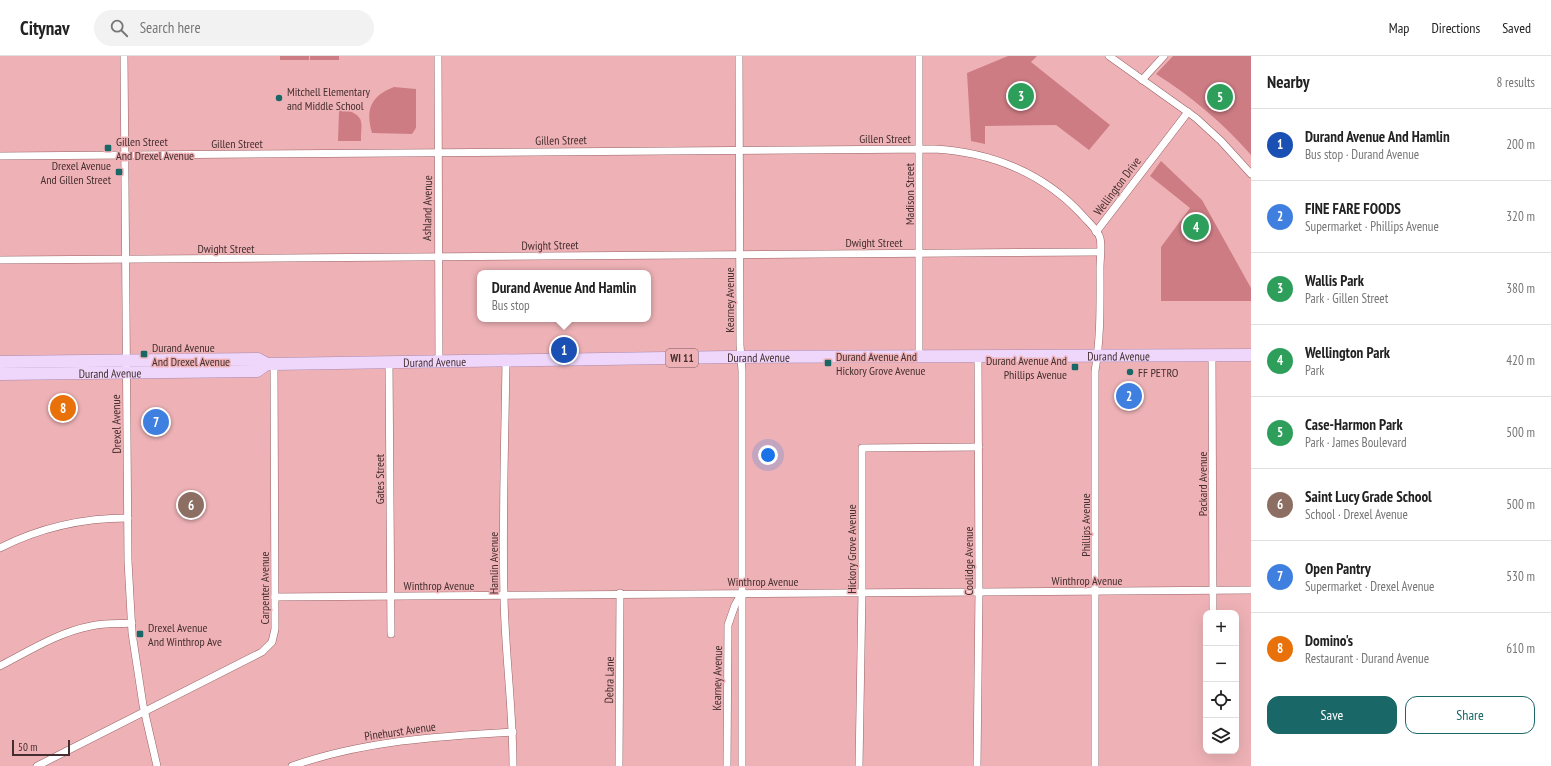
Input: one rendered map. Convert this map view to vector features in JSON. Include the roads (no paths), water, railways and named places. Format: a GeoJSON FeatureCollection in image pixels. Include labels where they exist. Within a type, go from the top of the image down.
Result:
{"type":"FeatureCollection","features":[{"type":"Feature","properties":{"kind":"main road","name":"Durand Avenue"},"geometry":{"type":"LineString","coordinates":[[0,362],[254,371],[270,364],[439,361],[741,357],[1251,355]]}},
{"type":"Feature","properties":{"kind":"main road","name":"Durand Avenue"},"geometry":{"type":"LineString","coordinates":[[0,374],[126,366]]}},
{"type":"Feature","properties":{"kind":"street","name":"Drexel Avenue"},"geometry":{"type":"LineString","coordinates":[[124,56],[128,518],[132,623],[144,712],[157,766]]}},
{"type":"Feature","properties":{"kind":"street","name":"Ashland Avenue"},"geometry":{"type":"LineString","coordinates":[[438,56],[439,361]]}},
{"type":"Feature","properties":{"kind":"street","name":"Kearney Avenue"},"geometry":{"type":"LineString","coordinates":[[739,56],[742,766]]}},
{"type":"Feature","properties":{"kind":"street","name":"Madison Street"},"geometry":{"type":"LineString","coordinates":[[919,56],[920,357]]}},
{"type":"Feature","properties":{"kind":"street"},"geometry":{"type":"LineString","coordinates":[[1109,56],[1188,112],[1221,141],[1251,174]]}},
{"type":"Feature","properties":{"kind":"street"},"geometry":{"type":"LineString","coordinates":[[1142,80],[1164,56]]}},
{"type":"Feature","properties":{"kind":"street","name":"Wellington Drive"},"geometry":{"type":"LineString","coordinates":[[1098,356],[1100,343],[1100,237],[1096,232],[1188,112]]}},
{"type":"Feature","properties":{"kind":"street","name":"Gillen Street"},"geometry":{"type":"LineString","coordinates":[[0,156],[740,150],[952,150],[970,153],[1019,168],[1040,180],[1064,197],[1096,232]]}},
{"type":"Feature","properties":{"kind":"street","name":"Dwight Street"},"geometry":{"type":"LineString","coordinates":[[0,260],[1100,252]]}},
{"type":"Feature","properties":{"kind":"street","name":"Packard Avenue"},"geometry":{"type":"LineString","coordinates":[[1212,355],[1213,610]]}},
{"type":"Feature","properties":{"kind":"street","name":"Coolidge Avenue"},"geometry":{"type":"LineString","coordinates":[[977,766],[979,591],[978,356]]}},
{"type":"Feature","properties":{"kind":"street","name":"Phillips Avenue"},"geometry":{"type":"LineString","coordinates":[[1095,766],[1096,371],[1098,356]]}},
{"type":"Feature","properties":{"kind":"street","name":"Hamlin Avenue"},"geometry":{"type":"LineString","coordinates":[[506,360],[504,595],[513,732],[513,766]]}},
{"type":"Feature","properties":{"kind":"street","name":"Gates Street"},"geometry":{"type":"LineString","coordinates":[[389,362],[390,634]]}},
{"type":"Feature","properties":{"kind":"street","name":"Carpenter Avenue"},"geometry":{"type":"LineString","coordinates":[[37,766],[262,652],[267,648],[274,635],[275,597],[270,364]]}},
{"type":"Feature","properties":{"kind":"street","name":"Hickory Grove Avenue"},"geometry":{"type":"LineString","coordinates":[[860,766],[862,448],[979,447]]}},
{"type":"Feature","properties":{"kind":"street"},"geometry":{"type":"LineString","coordinates":[[0,548],[54,526],[95,519],[128,518]]}},
{"type":"Feature","properties":{"kind":"street","name":"Winthrop Avenue"},"geometry":{"type":"LineString","coordinates":[[275,597],[742,592],[1251,590]]}},
{"type":"Feature","properties":{"kind":"street","name":"Kearney Avenue"},"geometry":{"type":"LineString","coordinates":[[727,766],[728,625],[734,605],[742,592]]}},
{"type":"Feature","properties":{"kind":"street","name":"Debra Lane"},"geometry":{"type":"LineString","coordinates":[[619,766],[620,593]]}},
{"type":"Feature","properties":{"kind":"street"},"geometry":{"type":"LineString","coordinates":[[0,666],[74,630],[103,624],[132,623]]}},
{"type":"Feature","properties":{"kind":"street","name":"Pinehurst Avenue"},"geometry":{"type":"LineString","coordinates":[[292,766],[359,748],[412,740],[513,732]]}},
{"type":"Feature","properties":{"kind":"place","name":"Wallis Park"},"geometry":{"type":"Point","coordinates":[1021,96]}},
{"type":"Feature","properties":{"kind":"place","name":"Case-Harmon Park"},"geometry":{"type":"Point","coordinates":[1220,97]}},
{"type":"Feature","properties":{"kind":"place","name":"Mitchell Elementary and Middle School"},"geometry":{"type":"Point","coordinates":[279,98]}},
{"type":"Feature","properties":{"kind":"place","name":"Gillen Street And Drexel Avenue"},"geometry":{"type":"Point","coordinates":[108,148]}},
{"type":"Feature","properties":{"kind":"place","name":"Drexel Avenue And Gillen Street"},"geometry":{"type":"Point","coordinates":[119,172]}},
{"type":"Feature","properties":{"kind":"place","name":"Wellington Park"},"geometry":{"type":"Point","coordinates":[1196,227]}},
{"type":"Feature","properties":{"kind":"place","name":"Durand Avenue And Hamlin"},"geometry":{"type":"Point","coordinates":[564,350]}},
{"type":"Feature","properties":{"kind":"place","name":"Durand Avenue And Drexel Avenue"},"geometry":{"type":"Point","coordinates":[144,354]}},
{"type":"Feature","properties":{"kind":"place","name":"Durand Avenue And Hickory Grove Avenue"},"geometry":{"type":"Point","coordinates":[828,363]}},
{"type":"Feature","properties":{"kind":"place","name":"Durand Avenue And Phillips Avenue"},"geometry":{"type":"Point","coordinates":[1075,367]}},
{"type":"Feature","properties":{"kind":"place","name":"FF PETRO"},"geometry":{"type":"Point","coordinates":[1130,372]}},
{"type":"Feature","properties":{"kind":"place","name":"FINE FARE FOODS"},"geometry":{"type":"Point","coordinates":[1129,396]}},
{"type":"Feature","properties":{"kind":"place","name":"Domino's"},"geometry":{"type":"Point","coordinates":[63,408]}},
{"type":"Feature","properties":{"kind":"place","name":"Open Pantry"},"geometry":{"type":"Point","coordinates":[156,422]}},
{"type":"Feature","properties":{"kind":"place","name":"Saint Lucy Grade School"},"geometry":{"type":"Point","coordinates":[191,505]}},
{"type":"Feature","properties":{"kind":"place","name":"Drexel Avenue And Winthrop Ave"},"geometry":{"type":"Point","coordinates":[140,634]}}]}
